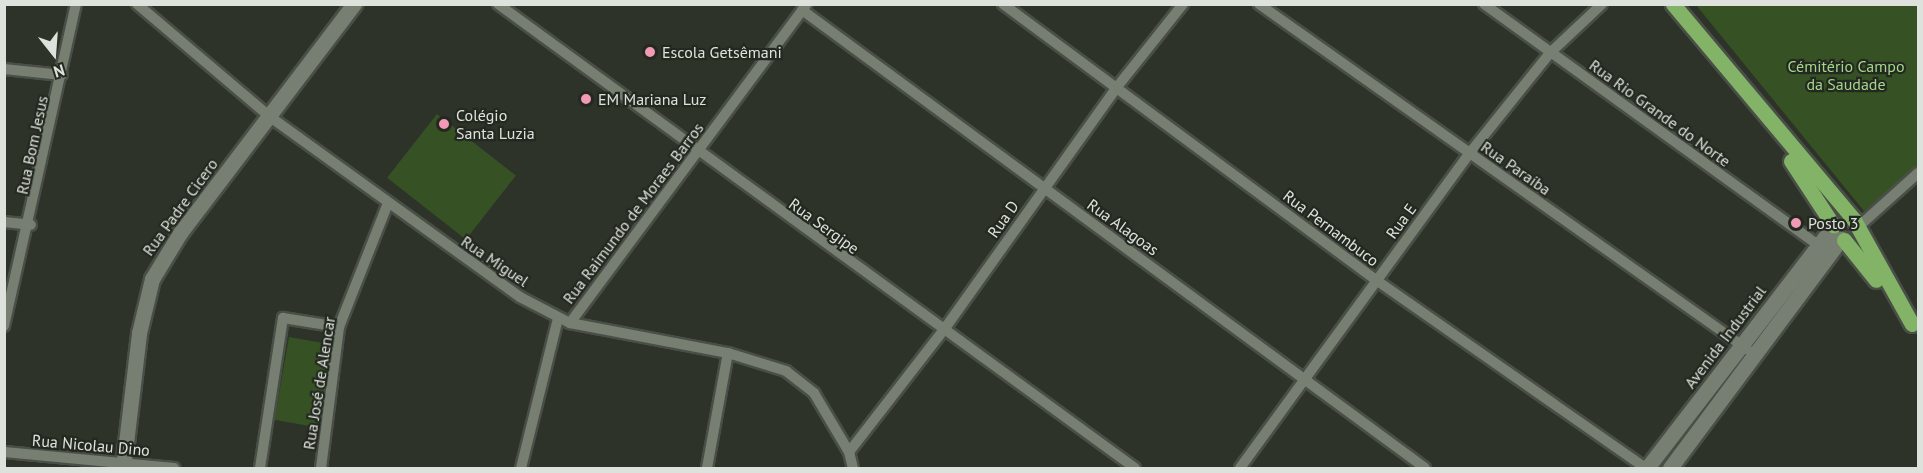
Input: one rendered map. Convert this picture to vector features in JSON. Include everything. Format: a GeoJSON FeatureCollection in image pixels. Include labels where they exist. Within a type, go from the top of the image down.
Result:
{"type":"FeatureCollection","features":[{"type":"Feature","properties":{"kind":"main road"},"geometry":{"type":"LineString","coordinates":[[1673,4],[1756,105],[1915,329]]}},
{"type":"Feature","properties":{"kind":"street","name":"Rua Bom Jesus"},"geometry":{"type":"LineString","coordinates":[[4,326],[31,225],[76,4]]}},
{"type":"Feature","properties":{"kind":"street","name":"Rua Padre Cicero"},"geometry":{"type":"LineString","coordinates":[[124,465],[139,333],[152,279],[180,233],[354,4]]}},
{"type":"Feature","properties":{"kind":"street","name":"Rua Sergipe"},"geometry":{"type":"LineString","coordinates":[[498,4],[697,152],[1135,468]]}},
{"type":"Feature","properties":{"kind":"street","name":"Rua Pernambuco"},"geometry":{"type":"LineString","coordinates":[[1003,4],[1376,280],[1646,468]]}},
{"type":"Feature","properties":{"kind":"street","name":"Rua D"},"geometry":{"type":"LineString","coordinates":[[849,452],[943,331],[1043,187],[1117,87],[1183,4]]}},
{"type":"Feature","properties":{"kind":"street","name":"Rua Paraíba"},"geometry":{"type":"LineString","coordinates":[[1259,4],[1756,355]]}},
{"type":"Feature","properties":{"kind":"street","name":"Rua Rio Grande do Norte"},"geometry":{"type":"LineString","coordinates":[[1484,4],[1818,245]]}},
{"type":"Feature","properties":{"kind":"street","name":"Rua E"},"geometry":{"type":"LineString","coordinates":[[1240,468],[1469,154],[1550,53],[1602,4]]}},
{"type":"Feature","properties":{"kind":"street","name":"Rua Miguel"},"geometry":{"type":"LineString","coordinates":[[138,5],[269,116],[388,202],[558,318],[570,323],[766,362],[798,379],[814,393],[849,452],[853,468]]}},
{"type":"Feature","properties":{"kind":"street","name":"Rua Raimundo de Moraes Barros"},"geometry":{"type":"LineString","coordinates":[[570,323],[804,7]]}},
{"type":"Feature","properties":{"kind":"street","name":"Rua Alagoas"},"geometry":{"type":"LineString","coordinates":[[804,7],[1043,187],[1306,378],[1425,468]]}},
{"type":"Feature","properties":{"kind":"street"},"geometry":{"type":"LineString","coordinates":[[4,69],[62,75]]}},
{"type":"Feature","properties":{"kind":"street","name":"Avenida Industrial"},"geometry":{"type":"LineString","coordinates":[[1646,468],[1818,245],[1868,214],[1918,173]]}},
{"type":"Feature","properties":{"kind":"street","name":"Rua José de Alencar"},"geometry":{"type":"LineString","coordinates":[[321,468],[339,327],[388,202]]}},
{"type":"Feature","properties":{"kind":"street"},"geometry":{"type":"LineString","coordinates":[[4,222],[31,225]]}},
{"type":"Feature","properties":{"kind":"street","name":"Avenida Industrial"},"geometry":{"type":"LineString","coordinates":[[1670,468],[1756,355],[1845,228]]}},
{"type":"Feature","properties":{"kind":"street"},"geometry":{"type":"LineString","coordinates":[[260,468],[283,318],[339,327]]}},
{"type":"Feature","properties":{"kind":"street","name":"Rua Raimundo de Moraes Barros"},"geometry":{"type":"LineString","coordinates":[[521,468],[558,318]]}},
{"type":"Feature","properties":{"kind":"street"},"geometry":{"type":"LineString","coordinates":[[707,468],[728,353]]}},
{"type":"Feature","properties":{"kind":"street","name":"Rua Nicolau Dino"},"geometry":{"type":"LineString","coordinates":[[4,452],[174,468]]}},
{"type":"Feature","properties":{"kind":"green space","name":"Cémitério Campo da Saudade"},"geometry":{"type":"Polygon","coordinates":[[[1696,5],[1918,5],[1918,166],[1864,211],[1696,5]]]}},
{"type":"Feature","properties":{"kind":"green space"},"geometry":{"type":"Polygon","coordinates":[[[437,114],[516,176],[466,239],[387,178],[437,114]]]}},
{"type":"Feature","properties":{"kind":"green space"},"geometry":{"type":"Polygon","coordinates":[[[289,337],[335,345],[321,428],[274,420],[289,337]]]}},
{"type":"Feature","properties":{"kind":"place","name":"Escola Getsêmani"},"geometry":{"type":"Point","coordinates":[650,52]}},
{"type":"Feature","properties":{"kind":"place","name":"EM Mariana Luz"},"geometry":{"type":"Point","coordinates":[586,99]}},
{"type":"Feature","properties":{"kind":"place","name":"Colégio Santa Luzia"},"geometry":{"type":"Point","coordinates":[444,124]}},
{"type":"Feature","properties":{"kind":"place","name":"Posto 3"},"geometry":{"type":"Point","coordinates":[1796,223]}}]}
